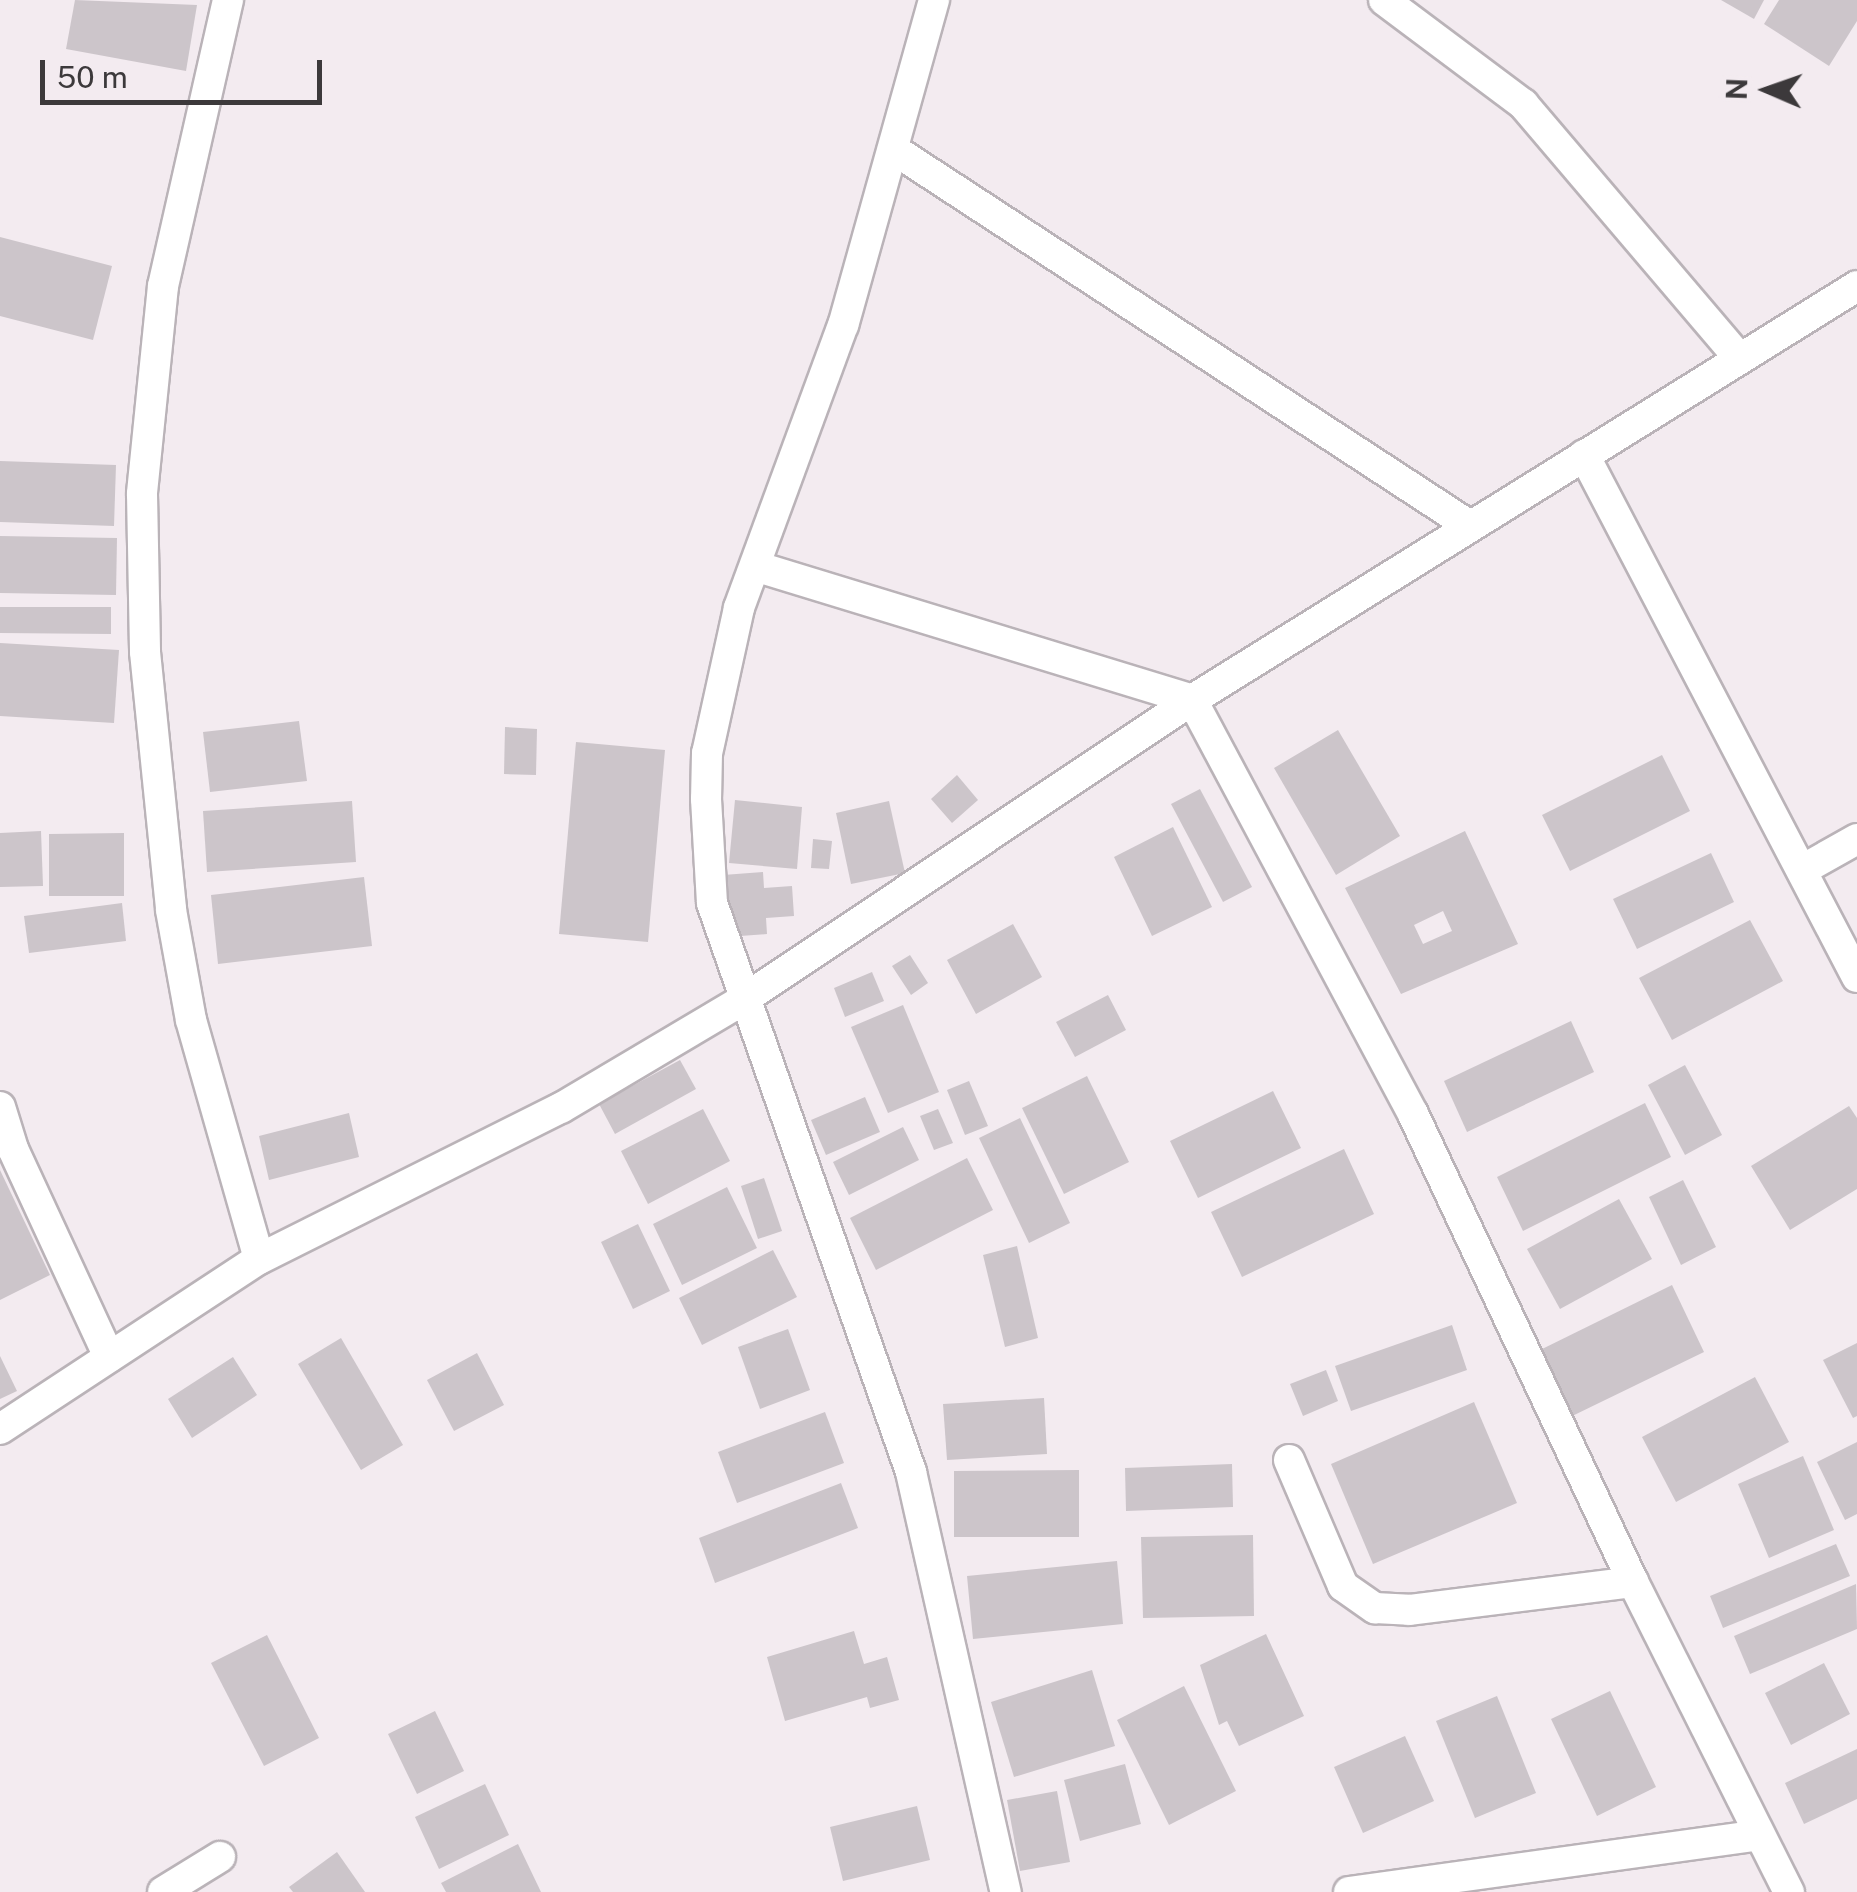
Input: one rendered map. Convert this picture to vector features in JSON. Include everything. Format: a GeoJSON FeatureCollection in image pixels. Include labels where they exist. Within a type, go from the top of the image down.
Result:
{"type":"FeatureCollection","features":[{"type":"Feature","properties":{"kind":"street"},"geometry":{"type":"LineString","coordinates":[[228,0],[163,286],[142,494],[144,613],[171,910],[190,1020],[259,1259]]}},
{"type":"Feature","properties":{"kind":"street"},"geometry":{"type":"LineString","coordinates":[[934,0],[843,325],[740,608],[706,784],[712,903],[741,1000],[830,1228],[911,1472],[1006,1892]]}},
{"type":"Feature","properties":{"kind":"street"},"geometry":{"type":"LineString","coordinates":[[1384,0],[1523,104],[1738,358]]}},
{"type":"Feature","properties":{"kind":"street"},"geometry":{"type":"LineString","coordinates":[[893,149],[1470,526]]}},
{"type":"Feature","properties":{"kind":"street"},"geometry":{"type":"LineString","coordinates":[[0,1429],[259,1259],[561,1108],[741,1000],[1192,700],[1857,286]]}},
{"type":"Feature","properties":{"kind":"street"},"geometry":{"type":"LineString","coordinates":[[1584,455],[1857,977]]}},
{"type":"Feature","properties":{"kind":"street"},"geometry":{"type":"LineString","coordinates":[[758,567],[1192,700],[1414,1114],[1633,1582],[1789,1892]]}},
{"type":"Feature","properties":{"kind":"street"},"geometry":{"type":"LineString","coordinates":[[1802,870],[1857,839]]}},
{"type":"Feature","properties":{"kind":"street"},"geometry":{"type":"LineString","coordinates":[[0,1107],[12,1149],[109,1357]]}},
{"type":"Feature","properties":{"kind":"street"},"geometry":{"type":"LineString","coordinates":[[1288,1460],[1342,1586],[1375,1608],[1409,1610],[1633,1582]]}},
{"type":"Feature","properties":{"kind":"street"},"geometry":{"type":"LineString","coordinates":[[1349,1892],[1758,1835]]}},
{"type":"Feature","properties":{"kind":"street"},"geometry":{"type":"LineString","coordinates":[[163,1892],[220,1857]]}},
{"type":"Feature","properties":{"kind":"building"},"geometry":{"type":"Polygon","coordinates":[[[75,0],[197,5],[186,71],[66,49],[75,0]]]}},
{"type":"Feature","properties":{"kind":"building"},"geometry":{"type":"Polygon","coordinates":[[[1721,0],[1764,0],[1754,19],[1721,0]]]}},
{"type":"Feature","properties":{"kind":"building"},"geometry":{"type":"Polygon","coordinates":[[[1779,0],[1857,0],[1857,21],[1829,66],[1764,24],[1779,0]]]}},
{"type":"Feature","properties":{"kind":"building"},"geometry":{"type":"Polygon","coordinates":[[[0,237],[112,266],[93,340],[0,316],[0,237]]]}},
{"type":"Feature","properties":{"kind":"building"},"geometry":{"type":"Polygon","coordinates":[[[0,461],[116,465],[114,526],[0,522],[0,461]]]}},
{"type":"Feature","properties":{"kind":"building"},"geometry":{"type":"Polygon","coordinates":[[[0,536],[117,538],[116,595],[0,593],[0,536]]]}},
{"type":"Feature","properties":{"kind":"building"},"geometry":{"type":"Polygon","coordinates":[[[0,607],[111,607],[111,634],[0,633],[0,607]]]}},
{"type":"Feature","properties":{"kind":"building"},"geometry":{"type":"Polygon","coordinates":[[[0,643],[119,650],[114,723],[0,716],[0,643]]]}},
{"type":"Feature","properties":{"kind":"building"},"geometry":{"type":"Polygon","coordinates":[[[299,721],[307,781],[210,792],[203,732],[299,721]]]}},
{"type":"Feature","properties":{"kind":"building"},"geometry":{"type":"Polygon","coordinates":[[[505,727],[537,729],[536,775],[504,774],[505,727]]]}},
{"type":"Feature","properties":{"kind":"building"},"geometry":{"type":"Polygon","coordinates":[[[1338,730],[1400,836],[1336,875],[1274,768],[1338,730]]]}},
{"type":"Feature","properties":{"kind":"building"},"geometry":{"type":"Polygon","coordinates":[[[576,742],[665,750],[648,942],[559,934],[576,742]]]}},
{"type":"Feature","properties":{"kind":"building"},"geometry":{"type":"Polygon","coordinates":[[[1662,755],[1690,811],[1570,871],[1542,815],[1662,755]]]}},
{"type":"Feature","properties":{"kind":"building"},"geometry":{"type":"Polygon","coordinates":[[[957,775],[978,800],[952,823],[931,799],[957,775]]]}},
{"type":"Feature","properties":{"kind":"building"},"geometry":{"type":"Polygon","coordinates":[[[1200,789],[1252,887],[1223,902],[1171,804],[1200,789]]]}},
{"type":"Feature","properties":{"kind":"building"},"geometry":{"type":"Polygon","coordinates":[[[735,800],[802,807],[797,869],[729,863],[735,800]]]}},
{"type":"Feature","properties":{"kind":"building"},"geometry":{"type":"Polygon","coordinates":[[[352,801],[356,862],[207,872],[203,811],[352,801]]]}},
{"type":"Feature","properties":{"kind":"building"},"geometry":{"type":"Polygon","coordinates":[[[889,801],[905,873],[851,884],[836,813],[889,801]]]}},
{"type":"Feature","properties":{"kind":"building"},"geometry":{"type":"Polygon","coordinates":[[[1173,827],[1212,907],[1152,936],[1114,857],[1173,827]]]}},
{"type":"Feature","properties":{"kind":"building"},"geometry":{"type":"Polygon","coordinates":[[[41,831],[43,886],[0,887],[0,833],[41,831]]]}},
{"type":"Feature","properties":{"kind":"building"},"geometry":{"type":"Polygon","coordinates":[[[1465,831],[1518,944],[1401,994],[1345,888],[1465,831]],[[1443,911],[1414,925],[1423,944],[1452,931],[1443,911]]]}},
{"type":"Feature","properties":{"kind":"building"},"geometry":{"type":"Polygon","coordinates":[[[124,833],[124,896],[49,896],[49,834],[124,833]]]}},
{"type":"Feature","properties":{"kind":"building"},"geometry":{"type":"Polygon","coordinates":[[[813,839],[832,841],[829,869],[811,868],[813,839]]]}},
{"type":"Feature","properties":{"kind":"building"},"geometry":{"type":"Polygon","coordinates":[[[1711,853],[1734,902],[1637,949],[1613,899],[1711,853]]]}},
{"type":"Feature","properties":{"kind":"building"},"geometry":{"type":"Polygon","coordinates":[[[763,872],[764,888],[792,886],[794,916],[766,918],[767,934],[727,937],[723,875],[763,872]]]}},
{"type":"Feature","properties":{"kind":"building"},"geometry":{"type":"Polygon","coordinates":[[[364,877],[372,946],[218,964],[211,895],[364,877]]]}},
{"type":"Feature","properties":{"kind":"building"},"geometry":{"type":"Polygon","coordinates":[[[122,903],[126,941],[29,953],[24,916],[122,903]]]}},
{"type":"Feature","properties":{"kind":"building"},"geometry":{"type":"Polygon","coordinates":[[[1750,920],[1783,981],[1672,1040],[1639,978],[1750,920]]]}},
{"type":"Feature","properties":{"kind":"building"},"geometry":{"type":"Polygon","coordinates":[[[1013,924],[1042,977],[976,1014],[947,960],[1013,924]]]}},
{"type":"Feature","properties":{"kind":"building"},"geometry":{"type":"Polygon","coordinates":[[[910,955],[928,983],[911,995],[892,966],[910,955]]]}},
{"type":"Feature","properties":{"kind":"building"},"geometry":{"type":"Polygon","coordinates":[[[872,972],[884,1001],[845,1017],[834,988],[872,972]]]}},
{"type":"Feature","properties":{"kind":"building"},"geometry":{"type":"Polygon","coordinates":[[[1108,995],[1126,1030],[1075,1057],[1056,1022],[1108,995]]]}},
{"type":"Feature","properties":{"kind":"building"},"geometry":{"type":"Polygon","coordinates":[[[903,1005],[939,1092],[888,1113],[851,1027],[903,1005]]]}},
{"type":"Feature","properties":{"kind":"building"},"geometry":{"type":"Polygon","coordinates":[[[1571,1021],[1594,1072],[1467,1132],[1444,1081],[1571,1021]]]}},
{"type":"Feature","properties":{"kind":"building"},"geometry":{"type":"Polygon","coordinates":[[[680,1060],[696,1089],[615,1134],[599,1104],[680,1060]]]}},
{"type":"Feature","properties":{"kind":"building"},"geometry":{"type":"Polygon","coordinates":[[[1685,1065],[1722,1135],[1685,1155],[1648,1085],[1685,1065]]]}},
{"type":"Feature","properties":{"kind":"building"},"geometry":{"type":"Polygon","coordinates":[[[1087,1076],[1129,1162],[1064,1194],[1022,1108],[1087,1076]]]}},
{"type":"Feature","properties":{"kind":"building"},"geometry":{"type":"Polygon","coordinates":[[[969,1081],[988,1126],[965,1135],[947,1090],[969,1081]]]}},
{"type":"Feature","properties":{"kind":"building"},"geometry":{"type":"Polygon","coordinates":[[[1273,1091],[1301,1148],[1198,1198],[1170,1141],[1273,1091]]]}},
{"type":"Feature","properties":{"kind":"building"},"geometry":{"type":"Polygon","coordinates":[[[865,1097],[880,1132],[826,1155],[811,1120],[865,1097]]]}},
{"type":"Feature","properties":{"kind":"building"},"geometry":{"type":"Polygon","coordinates":[[[1645,1103],[1671,1157],[1523,1231],[1497,1177],[1645,1103]]]}},
{"type":"Feature","properties":{"kind":"building"},"geometry":{"type":"Polygon","coordinates":[[[1849,1106],[1857,1118],[1857,1189],[1790,1230],[1751,1166],[1849,1106]]]}},
{"type":"Feature","properties":{"kind":"building"},"geometry":{"type":"Polygon","coordinates":[[[703,1109],[730,1161],[648,1204],[621,1151],[703,1109]]]}},
{"type":"Feature","properties":{"kind":"building"},"geometry":{"type":"Polygon","coordinates":[[[938,1109],[953,1143],[934,1150],[920,1116],[938,1109]]]}},
{"type":"Feature","properties":{"kind":"building"},"geometry":{"type":"Polygon","coordinates":[[[349,1113],[359,1157],[269,1180],[259,1136],[349,1113]]]}},
{"type":"Feature","properties":{"kind":"building"},"geometry":{"type":"Polygon","coordinates":[[[1020,1118],[1070,1223],[1029,1243],[979,1138],[1020,1118]]]}},
{"type":"Feature","properties":{"kind":"building"},"geometry":{"type":"Polygon","coordinates":[[[903,1127],[919,1160],[849,1195],[833,1162],[903,1127]]]}},
{"type":"Feature","properties":{"kind":"building"},"geometry":{"type":"Polygon","coordinates":[[[1344,1149],[1374,1214],[1242,1277],[1211,1212],[1344,1149]]]}},
{"type":"Feature","properties":{"kind":"building"},"geometry":{"type":"Polygon","coordinates":[[[967,1158],[993,1210],[876,1270],[850,1218],[967,1158]]]}},
{"type":"Feature","properties":{"kind":"building"},"geometry":{"type":"Polygon","coordinates":[[[0,1170],[50,1275],[0,1300],[0,1170]]]}},
{"type":"Feature","properties":{"kind":"building"},"geometry":{"type":"Polygon","coordinates":[[[764,1178],[782,1231],[758,1239],[741,1186],[764,1178]]]}},
{"type":"Feature","properties":{"kind":"building"},"geometry":{"type":"Polygon","coordinates":[[[1683,1180],[1716,1247],[1681,1265],[1649,1197],[1683,1180]]]}},
{"type":"Feature","properties":{"kind":"building"},"geometry":{"type":"Polygon","coordinates":[[[727,1187],[757,1248],[682,1285],[653,1224],[727,1187]]]}},
{"type":"Feature","properties":{"kind":"building"},"geometry":{"type":"Polygon","coordinates":[[[1619,1199],[1652,1259],[1560,1309],[1527,1249],[1619,1199]]]}},
{"type":"Feature","properties":{"kind":"building"},"geometry":{"type":"Polygon","coordinates":[[[638,1224],[670,1291],[633,1309],[601,1242],[638,1224]]]}},
{"type":"Feature","properties":{"kind":"building"},"geometry":{"type":"Polygon","coordinates":[[[1017,1246],[1038,1338],[1005,1347],[983,1255],[1017,1246]]]}},
{"type":"Feature","properties":{"kind":"building"},"geometry":{"type":"Polygon","coordinates":[[[773,1250],[797,1297],[702,1345],[679,1298],[773,1250]]]}},
{"type":"Feature","properties":{"kind":"building"},"geometry":{"type":"Polygon","coordinates":[[[1672,1285],[1704,1352],[1566,1419],[1534,1353],[1672,1285]]]}},
{"type":"Feature","properties":{"kind":"building"},"geometry":{"type":"Polygon","coordinates":[[[1452,1325],[1467,1370],[1351,1411],[1335,1366],[1452,1325]]]}},
{"type":"Feature","properties":{"kind":"building"},"geometry":{"type":"Polygon","coordinates":[[[788,1329],[810,1390],[760,1409],[738,1347],[788,1329]]]}},
{"type":"Feature","properties":{"kind":"building"},"geometry":{"type":"Polygon","coordinates":[[[341,1338],[403,1445],[361,1470],[298,1364],[341,1338]]]}},
{"type":"Feature","properties":{"kind":"building"},"geometry":{"type":"Polygon","coordinates":[[[1857,1343],[1857,1416],[1853,1418],[1823,1360],[1857,1343]]]}},
{"type":"Feature","properties":{"kind":"building"},"geometry":{"type":"Polygon","coordinates":[[[477,1353],[504,1405],[454,1431],[427,1380],[477,1353]]]}},
{"type":"Feature","properties":{"kind":"building"},"geometry":{"type":"Polygon","coordinates":[[[0,1356],[17,1391],[0,1399],[0,1356]]]}},
{"type":"Feature","properties":{"kind":"building"},"geometry":{"type":"Polygon","coordinates":[[[233,1357],[257,1395],[192,1438],[168,1399],[233,1357]]]}},
{"type":"Feature","properties":{"kind":"building"},"geometry":{"type":"Polygon","coordinates":[[[1326,1370],[1338,1401],[1303,1416],[1290,1384],[1326,1370]]]}},
{"type":"Feature","properties":{"kind":"building"},"geometry":{"type":"Polygon","coordinates":[[[1755,1377],[1789,1442],[1676,1502],[1642,1437],[1755,1377]]]}},
{"type":"Feature","properties":{"kind":"building"},"geometry":{"type":"Polygon","coordinates":[[[1044,1398],[1047,1454],[947,1460],[943,1404],[1044,1398]]]}},
{"type":"Feature","properties":{"kind":"building"},"geometry":{"type":"Polygon","coordinates":[[[1474,1402],[1517,1503],[1373,1564],[1331,1464],[1474,1402]]]}},
{"type":"Feature","properties":{"kind":"building"},"geometry":{"type":"Polygon","coordinates":[[[825,1412],[844,1463],[737,1503],[718,1452],[825,1412]]]}},
{"type":"Feature","properties":{"kind":"building"},"geometry":{"type":"Polygon","coordinates":[[[1857,1442],[1857,1514],[1845,1520],[1817,1462],[1857,1442]]]}},
{"type":"Feature","properties":{"kind":"building"},"geometry":{"type":"Polygon","coordinates":[[[1803,1456],[1834,1530],[1769,1558],[1738,1484],[1803,1456]]]}},
{"type":"Feature","properties":{"kind":"building"},"geometry":{"type":"Polygon","coordinates":[[[1232,1464],[1233,1507],[1126,1511],[1125,1468],[1232,1464]]]}},
{"type":"Feature","properties":{"kind":"building"},"geometry":{"type":"Polygon","coordinates":[[[1079,1470],[1079,1537],[954,1537],[954,1471],[1079,1470]]]}},
{"type":"Feature","properties":{"kind":"building"},"geometry":{"type":"Polygon","coordinates":[[[841,1483],[858,1528],[715,1583],[699,1538],[841,1483]]]}},
{"type":"Feature","properties":{"kind":"building"},"geometry":{"type":"Polygon","coordinates":[[[1253,1535],[1254,1616],[1143,1618],[1141,1537],[1253,1535]]]}},
{"type":"Feature","properties":{"kind":"building"},"geometry":{"type":"Polygon","coordinates":[[[1836,1544],[1850,1576],[1723,1628],[1710,1596],[1836,1544]]]}},
{"type":"Feature","properties":{"kind":"building"},"geometry":{"type":"Polygon","coordinates":[[[1117,1561],[1123,1624],[973,1639],[967,1576],[1117,1561]]]}},
{"type":"Feature","properties":{"kind":"building"},"geometry":{"type":"Polygon","coordinates":[[[1856,1584],[1857,1629],[1750,1674],[1734,1636],[1856,1584]]]}},
{"type":"Feature","properties":{"kind":"building"},"geometry":{"type":"Polygon","coordinates":[[[854,1631],[864,1664],[887,1657],[899,1700],[870,1708],[867,1697],[785,1721],[767,1657],[854,1631]]]}},
{"type":"Feature","properties":{"kind":"building"},"geometry":{"type":"Polygon","coordinates":[[[1266,1634],[1304,1716],[1239,1746],[1227,1721],[1219,1725],[1200,1665],[1266,1634]]]}},
{"type":"Feature","properties":{"kind":"building"},"geometry":{"type":"Polygon","coordinates":[[[267,1635],[319,1738],[264,1766],[211,1663],[267,1635]]]}},
{"type":"Feature","properties":{"kind":"building"},"geometry":{"type":"Polygon","coordinates":[[[1824,1663],[1850,1714],[1791,1745],[1765,1693],[1824,1663]]]}},
{"type":"Feature","properties":{"kind":"building"},"geometry":{"type":"Polygon","coordinates":[[[1092,1670],[1115,1746],[1014,1777],[991,1702],[1092,1670]]]}},
{"type":"Feature","properties":{"kind":"building"},"geometry":{"type":"Polygon","coordinates":[[[1184,1686],[1236,1791],[1169,1825],[1117,1720],[1184,1686]]]}},
{"type":"Feature","properties":{"kind":"building"},"geometry":{"type":"Polygon","coordinates":[[[1610,1691],[1656,1787],[1597,1816],[1551,1719],[1610,1691]]]}},
{"type":"Feature","properties":{"kind":"building"},"geometry":{"type":"Polygon","coordinates":[[[1497,1696],[1536,1793],[1475,1818],[1436,1721],[1497,1696]]]}},
{"type":"Feature","properties":{"kind":"building"},"geometry":{"type":"Polygon","coordinates":[[[435,1711],[464,1771],[417,1794],[388,1734],[435,1711]]]}},
{"type":"Feature","properties":{"kind":"building"},"geometry":{"type":"Polygon","coordinates":[[[1405,1736],[1434,1801],[1363,1833],[1334,1767],[1405,1736]]]}},
{"type":"Feature","properties":{"kind":"building"},"geometry":{"type":"Polygon","coordinates":[[[1857,1749],[1857,1799],[1804,1824],[1785,1783],[1857,1749]]]}},
{"type":"Feature","properties":{"kind":"building"},"geometry":{"type":"Polygon","coordinates":[[[1125,1764],[1141,1824],[1080,1841],[1064,1780],[1125,1764]]]}},
{"type":"Feature","properties":{"kind":"building"},"geometry":{"type":"Polygon","coordinates":[[[485,1784],[509,1835],[439,1869],[415,1817],[485,1784]]]}},
{"type":"Feature","properties":{"kind":"building"},"geometry":{"type":"Polygon","coordinates":[[[1057,1791],[1070,1862],[1020,1871],[1007,1800],[1057,1791]]]}},
{"type":"Feature","properties":{"kind":"building"},"geometry":{"type":"Polygon","coordinates":[[[917,1806],[930,1860],[843,1881],[830,1827],[917,1806]]]}},
{"type":"Feature","properties":{"kind":"building"},"geometry":{"type":"Polygon","coordinates":[[[518,1844],[541,1892],[446,1892],[441,1883],[518,1844]]]}},
{"type":"Feature","properties":{"kind":"building"},"geometry":{"type":"Polygon","coordinates":[[[337,1852],[365,1892],[293,1892],[289,1887],[337,1852]]]}}]}
